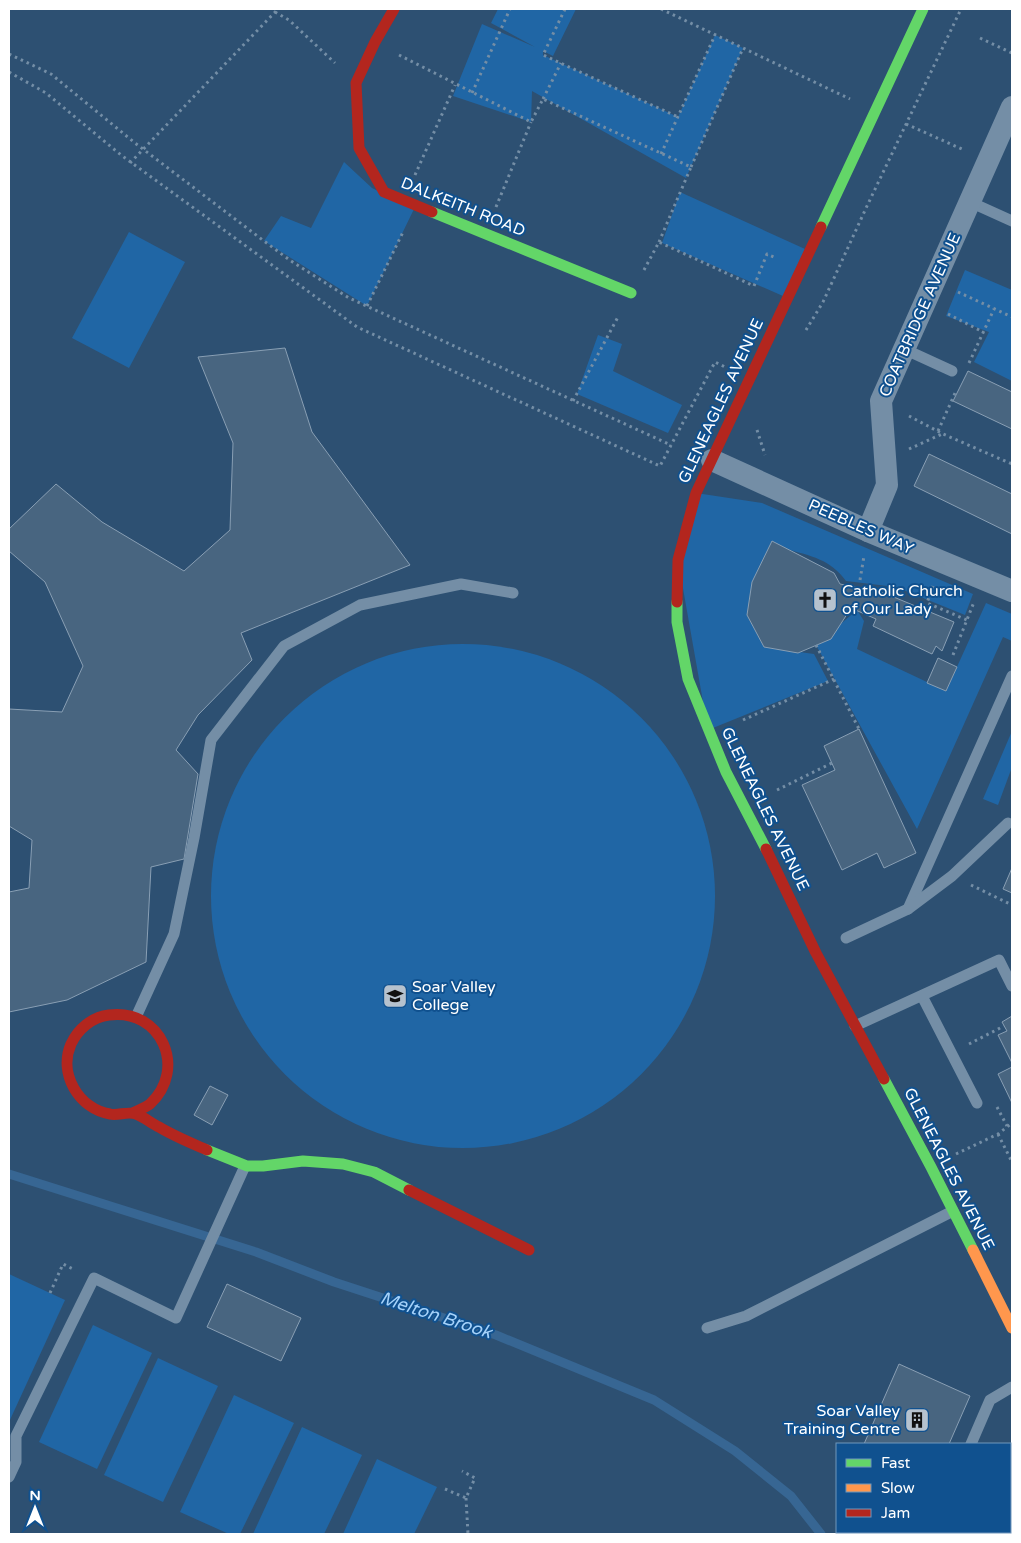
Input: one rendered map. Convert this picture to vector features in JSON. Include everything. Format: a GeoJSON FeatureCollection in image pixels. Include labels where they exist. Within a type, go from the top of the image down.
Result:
{"type":"FeatureCollection","features":[{"type":"Feature","properties":{"kind":"street","name":"DALKEITH ROAD"},"geometry":{"type":"LineString","coordinates":[[394,9],[374,42],[356,83],[359,148],[384,192],[631,293]]}},
{"type":"Feature","properties":{"kind":"street","name":"GLENEAGLES AVENUE"},"geometry":{"type":"LineString","coordinates":[[923,9],[696,493],[678,560],[678,622],[688,679],[726,772],[779,874],[816,953],[932,1167],[1012,1328]]}},
{"type":"Feature","properties":{"kind":"street","name":"COATBRIDGE AVENUE"},"geometry":{"type":"LineString","coordinates":[[868,532],[887,485],[881,401],[1012,107]]}},
{"type":"Feature","properties":{"kind":"street","name":"PEEBLES WAY"},"geometry":{"type":"LineString","coordinates":[[712,460],[868,532],[1012,591]]}},
{"type":"Feature","properties":{"kind":"street"},"geometry":{"type":"LineString","coordinates":[[120,1013],[136,1017],[151,1026],[160,1036],[167,1052],[168,1075],[161,1092],[149,1105],[133,1113],[116,1116],[92,1109],[79,1097],[68,1074],[68,1056],[72,1043],[82,1028],[102,1016],[120,1013]]}},
{"type":"Feature","properties":{"kind":"street"},"geometry":{"type":"LineString","coordinates":[[133,1113],[186,1142],[246,1166],[323,1160],[351,1164],[374,1172],[529,1250]]}},
{"type":"Feature","properties":{"kind":"lane"},"geometry":{"type":"LineString","coordinates":[[970,202],[1012,220]]}},
{"type":"Feature","properties":{"kind":"lane"},"geometry":{"type":"LineString","coordinates":[[904,349],[952,370]]}},
{"type":"Feature","properties":{"kind":"lane"},"geometry":{"type":"LineString","coordinates":[[136,1017],[174,934],[194,838],[211,740],[284,646],[360,605],[461,584],[513,593]]}},
{"type":"Feature","properties":{"kind":"lane"},"geometry":{"type":"LineString","coordinates":[[908,910],[1012,676]]}},
{"type":"Feature","properties":{"kind":"lane"},"geometry":{"type":"LineString","coordinates":[[846,938],[908,910],[952,876],[1008,823]]}},
{"type":"Feature","properties":{"kind":"lane"},"geometry":{"type":"LineString","coordinates":[[855,1026],[999,960],[1012,986]]}},
{"type":"Feature","properties":{"kind":"lane"},"geometry":{"type":"LineString","coordinates":[[922,996],[977,1103]]}},
{"type":"Feature","properties":{"kind":"lane"},"geometry":{"type":"LineString","coordinates":[[9,1477],[16,1462],[16,1436],[94,1278],[176,1318],[246,1166]]}},
{"type":"Feature","properties":{"kind":"lane"},"geometry":{"type":"LineString","coordinates":[[708,1328],[746,1316],[953,1211]]}},
{"type":"Feature","properties":{"kind":"lane"},"geometry":{"type":"LineString","coordinates":[[971,1443],[990,1400],[1012,1387]]}},
{"type":"Feature","properties":{"kind":"path"},"geometry":{"type":"LineString","coordinates":[[472,93],[510,9]]}},
{"type":"Feature","properties":{"kind":"path"},"geometry":{"type":"LineString","coordinates":[[565,9],[543,55],[678,117]]}},
{"type":"Feature","properties":{"kind":"path"},"geometry":{"type":"LineString","coordinates":[[661,9],[874,112],[906,124],[988,161]]}},
{"type":"Feature","properties":{"kind":"path"},"geometry":{"type":"LineString","coordinates":[[803,336],[823,302],[961,9]]}},
{"type":"Feature","properties":{"kind":"path"},"geometry":{"type":"LineString","coordinates":[[130,163],[277,10],[356,83]]}},
{"type":"Feature","properties":{"kind":"path"},"geometry":{"type":"LineString","coordinates":[[661,154],[715,35]]}},
{"type":"Feature","properties":{"kind":"path"},"geometry":{"type":"LineString","coordinates":[[980,38],[1012,53]]}},
{"type":"Feature","properties":{"kind":"path"},"geometry":{"type":"LineString","coordinates":[[374,42],[531,122]]}},
{"type":"Feature","properties":{"kind":"path"},"geometry":{"type":"LineString","coordinates":[[573,401],[659,242],[743,48]]}},
{"type":"Feature","properties":{"kind":"path"},"geometry":{"type":"LineString","coordinates":[[9,54],[51,74],[142,149],[292,261],[350,298],[671,445]]}},
{"type":"Feature","properties":{"kind":"path"},"geometry":{"type":"LineString","coordinates":[[486,234],[531,122],[561,63]]}},
{"type":"Feature","properties":{"kind":"path"},"geometry":{"type":"LineString","coordinates":[[9,72],[46,93],[130,163],[357,327],[660,466]]}},
{"type":"Feature","properties":{"kind":"path"},"geometry":{"type":"LineString","coordinates":[[404,200],[455,84]]}},
{"type":"Feature","properties":{"kind":"path"},"geometry":{"type":"LineString","coordinates":[[543,99],[691,167]]}},
{"type":"Feature","properties":{"kind":"path"},"geometry":{"type":"LineString","coordinates":[[367,306],[416,205]]}},
{"type":"Feature","properties":{"kind":"path"},"geometry":{"type":"LineString","coordinates":[[659,242],[754,286],[767,254],[800,269]]}},
{"type":"Feature","properties":{"kind":"path"},"geometry":{"type":"LineString","coordinates":[[934,281],[1012,317]]}},
{"type":"Feature","properties":{"kind":"path"},"geometry":{"type":"LineString","coordinates":[[925,302],[983,332]]}},
{"type":"Feature","properties":{"kind":"path"},"geometry":{"type":"LineString","coordinates":[[881,401],[942,434],[1012,464]]}},
{"type":"Feature","properties":{"kind":"path"},"geometry":{"type":"LineString","coordinates":[[886,460],[942,434]]}},
{"type":"Feature","properties":{"kind":"path"},"geometry":{"type":"LineString","coordinates":[[942,562],[927,603],[967,620]]}},
{"type":"Feature","properties":{"kind":"path"},"geometry":{"type":"LineString","coordinates":[[953,655],[985,580]]}},
{"type":"Feature","properties":{"kind":"path"},"geometry":{"type":"LineString","coordinates":[[816,645],[859,729]]}},
{"type":"Feature","properties":{"kind":"path"},"geometry":{"type":"LineString","coordinates":[[743,720],[834,678]]}},
{"type":"Feature","properties":{"kind":"path"},"geometry":{"type":"LineString","coordinates":[[777,790],[832,763]]}},
{"type":"Feature","properties":{"kind":"path"},"geometry":{"type":"LineString","coordinates":[[952,876],[1012,904]]}},
{"type":"Feature","properties":{"kind":"path"},"geometry":{"type":"LineString","coordinates":[[932,1167],[998,1134],[1012,1123]]}},
{"type":"Feature","properties":{"kind":"path"},"geometry":{"type":"LineString","coordinates":[[998,1134],[1012,1162]]}},
{"type":"Feature","properties":{"kind":"path"},"geometry":{"type":"LineString","coordinates":[[50,1293],[63,1264],[94,1278]]}},
{"type":"Feature","properties":{"kind":"path"},"geometry":{"type":"LineString","coordinates":[[462,1471],[475,1478],[466,1498],[468,1534]]}},
{"type":"Feature","properties":{"kind":"path"},"geometry":{"type":"LineString","coordinates":[[445,1489],[466,1498]]}},
{"type":"Feature","properties":{"kind":"shaded area"},"geometry":{"type":"Polygon","coordinates":[[[498,9],[576,9],[553,56],[543,51],[543,55],[678,117],[715,35],[743,48],[686,178],[532,91],[531,122],[453,96],[482,24],[535,47],[491,23],[498,9]]]}},
{"type":"Feature","properties":{"kind":"shaded area"},"geometry":{"type":"Polygon","coordinates":[[[344,162],[372,188],[414,209],[367,306],[264,241],[281,216],[311,228],[344,162]]]}},
{"type":"Feature","properties":{"kind":"shaded area"},"geometry":{"type":"Polygon","coordinates":[[[680,192],[805,249],[783,296],[662,243],[680,192]]]}},
{"type":"Feature","properties":{"kind":"shaded area"},"geometry":{"type":"Polygon","coordinates":[[[129,232],[185,262],[129,368],[72,338],[129,232]]]}},
{"type":"Feature","properties":{"kind":"shaded area"},"geometry":{"type":"Polygon","coordinates":[[[965,270],[1012,290],[1012,381],[974,362],[989,332],[946,316],[965,270]]]}},
{"type":"Feature","properties":{"kind":"shaded area"},"geometry":{"type":"Polygon","coordinates":[[[598,335],[622,344],[613,371],[682,405],[668,433],[577,394],[598,335]]]}},
{"type":"Feature","properties":{"kind":"shaded area"},"geometry":{"type":"Polygon","coordinates":[[[696,493],[762,503],[973,594],[965,615],[896,587],[846,581],[827,563],[812,556],[786,549],[758,576],[747,615],[764,647],[814,654],[828,681],[708,730],[678,560],[696,493]]]}},
{"type":"Feature","properties":{"kind":"shaded area"},"geometry":{"type":"Polygon","coordinates":[[[986,603],[1012,614],[1012,641],[1003,637],[917,829],[816,645],[857,610],[864,621],[857,649],[946,691],[986,603]]]}},
{"type":"Feature","properties":{"kind":"shaded area"},"geometry":{"type":"Polygon","coordinates":[[[463,644],[512,649],[536,655],[559,664],[582,674],[603,687],[623,701],[641,718],[658,736],[672,756],[685,777],[695,800],[704,823],[710,847],[715,896],[710,945],[704,969],[695,992],[685,1015],[672,1036],[658,1056],[641,1074],[623,1091],[603,1105],[582,1118],[559,1128],[536,1137],[512,1143],[463,1148],[414,1143],[390,1137],[367,1128],[344,1118],[323,1105],[303,1091],[285,1074],[268,1056],[254,1036],[241,1015],[231,992],[222,969],[216,945],[211,896],[216,847],[222,823],[231,800],[241,777],[254,756],[268,736],[285,718],[303,701],[323,687],[344,674],[367,664],[390,655],[414,649],[463,644]]]}},
{"type":"Feature","properties":{"kind":"shaded area"},"geometry":{"type":"Polygon","coordinates":[[[1012,731],[1012,767],[998,805],[983,799],[1012,731]]]}},
{"type":"Feature","properties":{"kind":"shaded area"},"geometry":{"type":"Polygon","coordinates":[[[9,1274],[65,1300],[9,1422],[9,1274]]]}},
{"type":"Feature","properties":{"kind":"shaded area"},"geometry":{"type":"Polygon","coordinates":[[[93,1325],[152,1353],[97,1469],[39,1442],[93,1325]]]}},
{"type":"Feature","properties":{"kind":"shaded area"},"geometry":{"type":"Polygon","coordinates":[[[158,1358],[218,1386],[163,1502],[104,1475],[158,1358]]]}},
{"type":"Feature","properties":{"kind":"shaded area"},"geometry":{"type":"Polygon","coordinates":[[[234,1395],[294,1423],[240,1534],[229,1534],[180,1512],[234,1395]]]}},
{"type":"Feature","properties":{"kind":"shaded area"},"geometry":{"type":"Polygon","coordinates":[[[302,1427],[362,1455],[324,1534],[253,1534],[302,1427]]]}},
{"type":"Feature","properties":{"kind":"shaded area"},"geometry":{"type":"Polygon","coordinates":[[[377,1459],[437,1487],[414,1534],[343,1534],[377,1459]]]}},
{"type":"Feature","properties":{"kind":"building"},"geometry":{"type":"Polygon","coordinates":[[[285,348],[312,432],[410,565],[241,633],[252,660],[198,715],[176,750],[198,774],[184,859],[151,867],[146,962],[67,1000],[9,1012],[9,892],[29,888],[32,840],[9,826],[9,709],[62,712],[83,666],[45,582],[9,551],[9,529],[56,484],[102,522],[184,571],[230,530],[233,443],[198,357],[285,348]]]}},
{"type":"Feature","properties":{"kind":"building"},"geometry":{"type":"Polygon","coordinates":[[[968,371],[1012,392],[1012,429],[953,401],[968,371]]]}},
{"type":"Feature","properties":{"kind":"building"},"geometry":{"type":"Polygon","coordinates":[[[929,454],[1012,494],[1012,534],[914,486],[929,454]]]}},
{"type":"Feature","properties":{"kind":"building","name":"Catholic Church of Our Lady"},"geometry":{"type":"Polygon","coordinates":[[[772,541],[834,573],[840,584],[884,593],[954,622],[942,651],[936,646],[932,654],[873,626],[876,619],[851,608],[831,639],[798,653],[764,647],[747,615],[752,582],[772,541]]]}},
{"type":"Feature","properties":{"kind":"building"},"geometry":{"type":"Polygon","coordinates":[[[938,658],[957,667],[946,691],[927,683],[938,658]]]}},
{"type":"Feature","properties":{"kind":"building"},"geometry":{"type":"Polygon","coordinates":[[[859,729],[916,853],[884,868],[877,853],[842,870],[802,785],[835,770],[824,746],[859,729]]]}},
{"type":"Feature","properties":{"kind":"building"},"geometry":{"type":"Polygon","coordinates":[[[1012,868],[1012,893],[1003,889],[1012,868]]]}},
{"type":"Feature","properties":{"kind":"building"},"geometry":{"type":"Polygon","coordinates":[[[1012,1016],[1012,1063],[998,1035],[1007,1031],[1002,1022],[1012,1016]]]}},
{"type":"Feature","properties":{"kind":"building"},"geometry":{"type":"Polygon","coordinates":[[[1012,1067],[1012,1103],[998,1074],[1012,1067]]]}},
{"type":"Feature","properties":{"kind":"building"},"geometry":{"type":"Polygon","coordinates":[[[210,1086],[228,1095],[212,1125],[194,1115],[210,1086]]]}},
{"type":"Feature","properties":{"kind":"building"},"geometry":{"type":"Polygon","coordinates":[[[227,1284],[301,1318],[281,1361],[207,1327],[227,1284]]]}},
{"type":"Feature","properties":{"kind":"building","name":"Soar Valley Training Centre"},"geometry":{"type":"Polygon","coordinates":[[[899,1364],[970,1396],[949,1443],[864,1443],[899,1364]]]}},
{"type":"Feature","properties":{"kind":"building"},"geometry":{"type":"Polygon","coordinates":[[[918,1533],[978,1533],[977,1534],[918,1533]]]}},
{"type":"Feature","properties":{"kind":"waterway","name":"Melton Brook"},"geometry":{"type":"LineString","coordinates":[[9,1174],[256,1252],[334,1282],[496,1335],[654,1400],[735,1451],[791,1496],[821,1534]]}},
{"type":"Feature","properties":{"kind":"traffic: fast"},"geometry":{"type":"LineString","coordinates":[[821,227],[923,9]]}},
{"type":"Feature","properties":{"kind":"traffic: fast"},"geometry":{"type":"LineString","coordinates":[[432,212],[631,293]]}},
{"type":"Feature","properties":{"kind":"traffic: fast"},"geometry":{"type":"LineString","coordinates":[[677,602],[677,622],[688,679],[726,772],[766,849]]}},
{"type":"Feature","properties":{"kind":"traffic: fast"},"geometry":{"type":"LineString","coordinates":[[884,1079],[973,1250]]}},
{"type":"Feature","properties":{"kind":"traffic: fast"},"geometry":{"type":"LineString","coordinates":[[207,1150],[247,1166],[303,1161],[343,1164],[374,1172],[409,1190]]}},
{"type":"Feature","properties":{"kind":"traffic: slow"},"geometry":{"type":"LineString","coordinates":[[973,1250],[1012,1328]]}},
{"type":"Feature","properties":{"kind":"traffic: jam"},"geometry":{"type":"LineString","coordinates":[[394,9],[375,42],[356,83],[359,148],[384,192],[432,212]]}},
{"type":"Feature","properties":{"kind":"traffic: jam"},"geometry":{"type":"LineString","coordinates":[[677,602],[678,560],[696,493],[821,227]]}},
{"type":"Feature","properties":{"kind":"traffic: jam"},"geometry":{"type":"LineString","coordinates":[[766,849],[816,953],[884,1079]]}},
{"type":"Feature","properties":{"kind":"traffic: jam"},"geometry":{"type":"LineString","coordinates":[[133,1113],[150,1104],[161,1090],[167,1074],[167,1059],[163,1044],[155,1031],[143,1021],[127,1015],[109,1015],[97,1018],[78,1033],[71,1044],[68,1055],[67,1067],[69,1078],[81,1098],[99,1111],[113,1114],[136,1114],[207,1150]]}},
{"type":"Feature","properties":{"kind":"traffic: jam"},"geometry":{"type":"LineString","coordinates":[[409,1190],[529,1250]]}},
{"type":"Feature","properties":{"kind":"place","name":"Catholic Church of Our Lady"},"geometry":{"type":"Point","coordinates":[825,600]}},
{"type":"Feature","properties":{"kind":"place","name":"Soar Valley College"},"geometry":{"type":"Point","coordinates":[395,996]}},
{"type":"Feature","properties":{"kind":"place","name":"Soar Valley Training Centre"},"geometry":{"type":"Point","coordinates":[917,1420]}}]}
